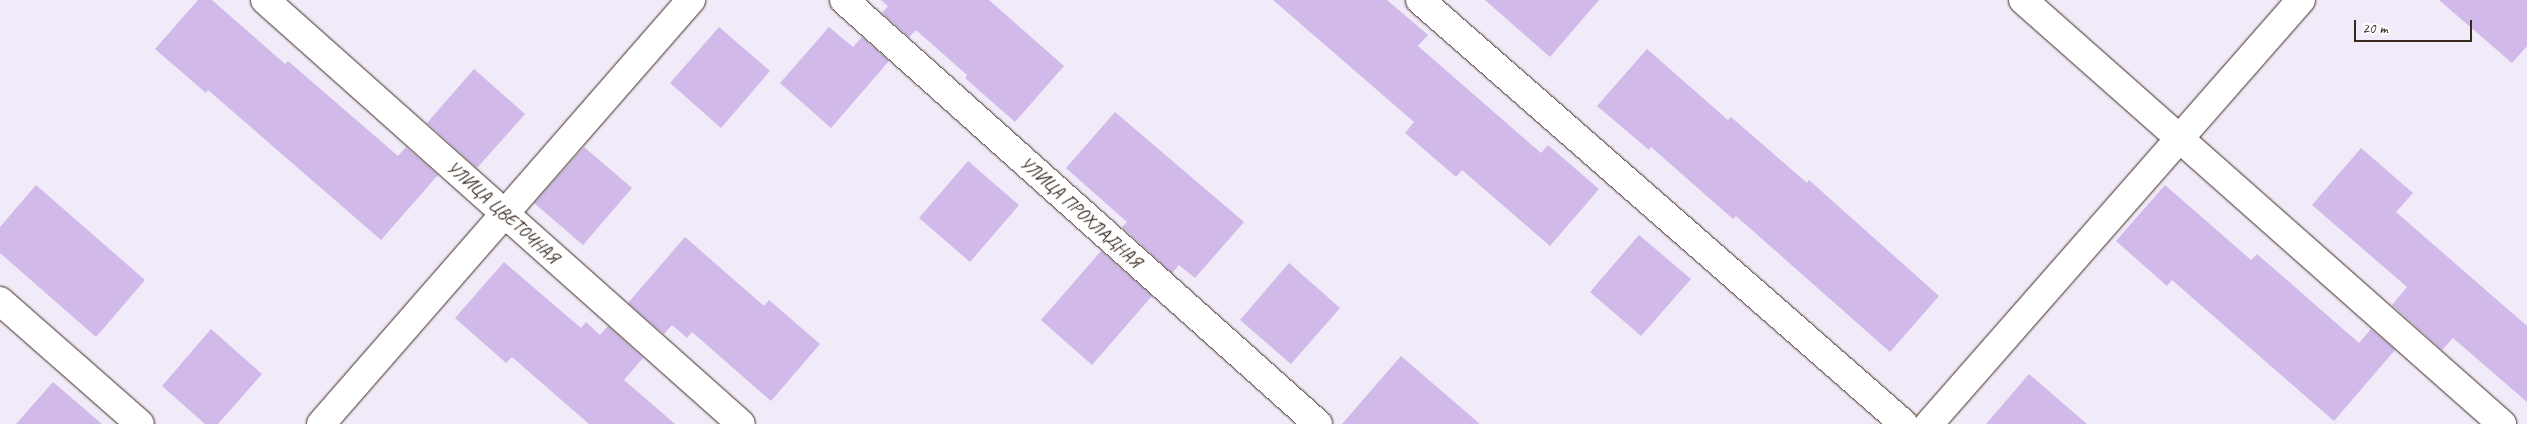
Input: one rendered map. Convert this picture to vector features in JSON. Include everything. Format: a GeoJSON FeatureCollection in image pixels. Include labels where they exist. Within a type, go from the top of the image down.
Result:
{"type":"FeatureCollection","features":[{"type":"Feature","properties":{"kind":"street","name":"УЛИЦА ЦВЕТОЧНАЯ"},"geometry":{"type":"LineString","coordinates":[[264,0],[741,424]]}},
{"type":"Feature","properties":{"kind":"street"},"geometry":{"type":"LineString","coordinates":[[321,424],[691,0]]}},
{"type":"Feature","properties":{"kind":"street","name":"УЛИЦА ПРОХЛАДНАЯ"},"geometry":{"type":"LineString","coordinates":[[844,0],[1318,424]]}},
{"type":"Feature","properties":{"kind":"street"},"geometry":{"type":"LineString","coordinates":[[1420,0],[1904,424]]}},
{"type":"Feature","properties":{"kind":"street"},"geometry":{"type":"LineString","coordinates":[[2023,0],[2502,424]]}},
{"type":"Feature","properties":{"kind":"street"},"geometry":{"type":"LineString","coordinates":[[1929,424],[2301,0]]}},
{"type":"Feature","properties":{"kind":"street"},"geometry":{"type":"LineString","coordinates":[[0,301],[140,424]]}},
{"type":"Feature","properties":{"kind":"building"},"geometry":{"type":"Polygon","coordinates":[[[198,0],[212,0],[285,64],[288,61],[398,156],[406,147],[438,175],[381,240],[208,90],[206,93],[155,49],[198,0]]]}},
{"type":"Feature","properties":{"kind":"building"},"geometry":{"type":"Polygon","coordinates":[[[881,0],[989,0],[1064,66],[1015,122],[965,78],[967,75],[916,30],[909,37],[882,13],[888,6],[881,0]]]}},
{"type":"Feature","properties":{"kind":"building"},"geometry":{"type":"Polygon","coordinates":[[[1273,0],[1387,0],[1428,35],[1418,46],[1541,153],[1548,145],[1599,189],[1550,246],[1462,170],[1456,177],[1405,133],[1414,122],[1273,0]]]}},
{"type":"Feature","properties":{"kind":"building"},"geometry":{"type":"Polygon","coordinates":[[[1485,0],[1599,0],[1550,57],[1485,0]]]}},
{"type":"Feature","properties":{"kind":"building"},"geometry":{"type":"Polygon","coordinates":[[[2439,0],[2527,0],[2527,46],[2512,63],[2439,0]]]}},
{"type":"Feature","properties":{"kind":"building"},"geometry":{"type":"Polygon","coordinates":[[[719,27],[770,71],[721,128],[670,83],[719,27]]]}},
{"type":"Feature","properties":{"kind":"building"},"geometry":{"type":"Polygon","coordinates":[[[829,27],[853,47],[862,37],[889,61],[831,128],[780,83],[829,27]]]}},
{"type":"Feature","properties":{"kind":"building"},"geometry":{"type":"Polygon","coordinates":[[[1647,49],[1728,120],[1731,117],[1807,183],[1809,180],[1939,296],[1890,352],[1736,216],[1733,219],[1651,147],[1649,150],[1597,106],[1647,49]]]}},
{"type":"Feature","properties":{"kind":"building"},"geometry":{"type":"Polygon","coordinates":[[[474,69],[525,114],[477,168],[427,123],[474,69]]]}},
{"type":"Feature","properties":{"kind":"building"},"geometry":{"type":"Polygon","coordinates":[[[1115,112],[1244,222],[1195,278],[1179,265],[1172,273],[1122,227],[1127,222],[1066,168],[1115,112]]]}},
{"type":"Feature","properties":{"kind":"building"},"geometry":{"type":"Polygon","coordinates":[[[584,147],[632,188],[583,245],[534,203],[584,147]]]}},
{"type":"Feature","properties":{"kind":"building"},"geometry":{"type":"Polygon","coordinates":[[[2361,148],[2413,193],[2396,212],[2527,326],[2527,402],[2453,338],[2442,350],[2392,305],[2407,287],[2312,205],[2361,148]]]}},
{"type":"Feature","properties":{"kind":"building"},"geometry":{"type":"Polygon","coordinates":[[[968,161],[1019,205],[970,262],[919,218],[968,161]]]}},
{"type":"Feature","properties":{"kind":"building"},"geometry":{"type":"Polygon","coordinates":[[[36,185],[145,280],[96,337],[0,253],[0,227],[36,185]]]}},
{"type":"Feature","properties":{"kind":"building"},"geometry":{"type":"Polygon","coordinates":[[[2165,185],[2251,260],[2257,254],[2359,343],[2371,329],[2395,350],[2334,421],[2172,280],[2167,286],[2116,241],[2165,185]]]}},
{"type":"Feature","properties":{"kind":"building"},"geometry":{"type":"Polygon","coordinates":[[[1639,235],[1691,279],[1641,336],[1590,292],[1639,235]]]}},
{"type":"Feature","properties":{"kind":"building"},"geometry":{"type":"Polygon","coordinates":[[[685,237],[764,306],[769,300],[820,344],[771,401],[692,332],[687,338],[672,325],[664,334],[628,303],[685,237]]]}},
{"type":"Feature","properties":{"kind":"building"},"geometry":{"type":"Polygon","coordinates":[[[1101,251],[1152,296],[1092,365],[1041,320],[1101,251]]]}},
{"type":"Feature","properties":{"kind":"building"},"geometry":{"type":"Polygon","coordinates":[[[504,262],[581,328],[586,322],[600,335],[608,326],[643,358],[624,380],[675,424],[589,424],[512,357],[506,363],[455,318],[504,262]]]}},
{"type":"Feature","properties":{"kind":"building"},"geometry":{"type":"Polygon","coordinates":[[[1289,263],[1340,308],[1291,364],[1240,320],[1289,263]]]}},
{"type":"Feature","properties":{"kind":"building"},"geometry":{"type":"Polygon","coordinates":[[[211,329],[262,374],[218,424],[205,424],[162,386],[211,329]]]}},
{"type":"Feature","properties":{"kind":"building"},"geometry":{"type":"Polygon","coordinates":[[[1401,356],[1480,424],[1342,424],[1401,356]]]}},
{"type":"Feature","properties":{"kind":"building"},"geometry":{"type":"Polygon","coordinates":[[[2029,374],[2087,424],[1986,424],[2029,374]]]}},
{"type":"Feature","properties":{"kind":"building"},"geometry":{"type":"Polygon","coordinates":[[[53,382],[102,424],[16,424],[53,382]]]}}]}
